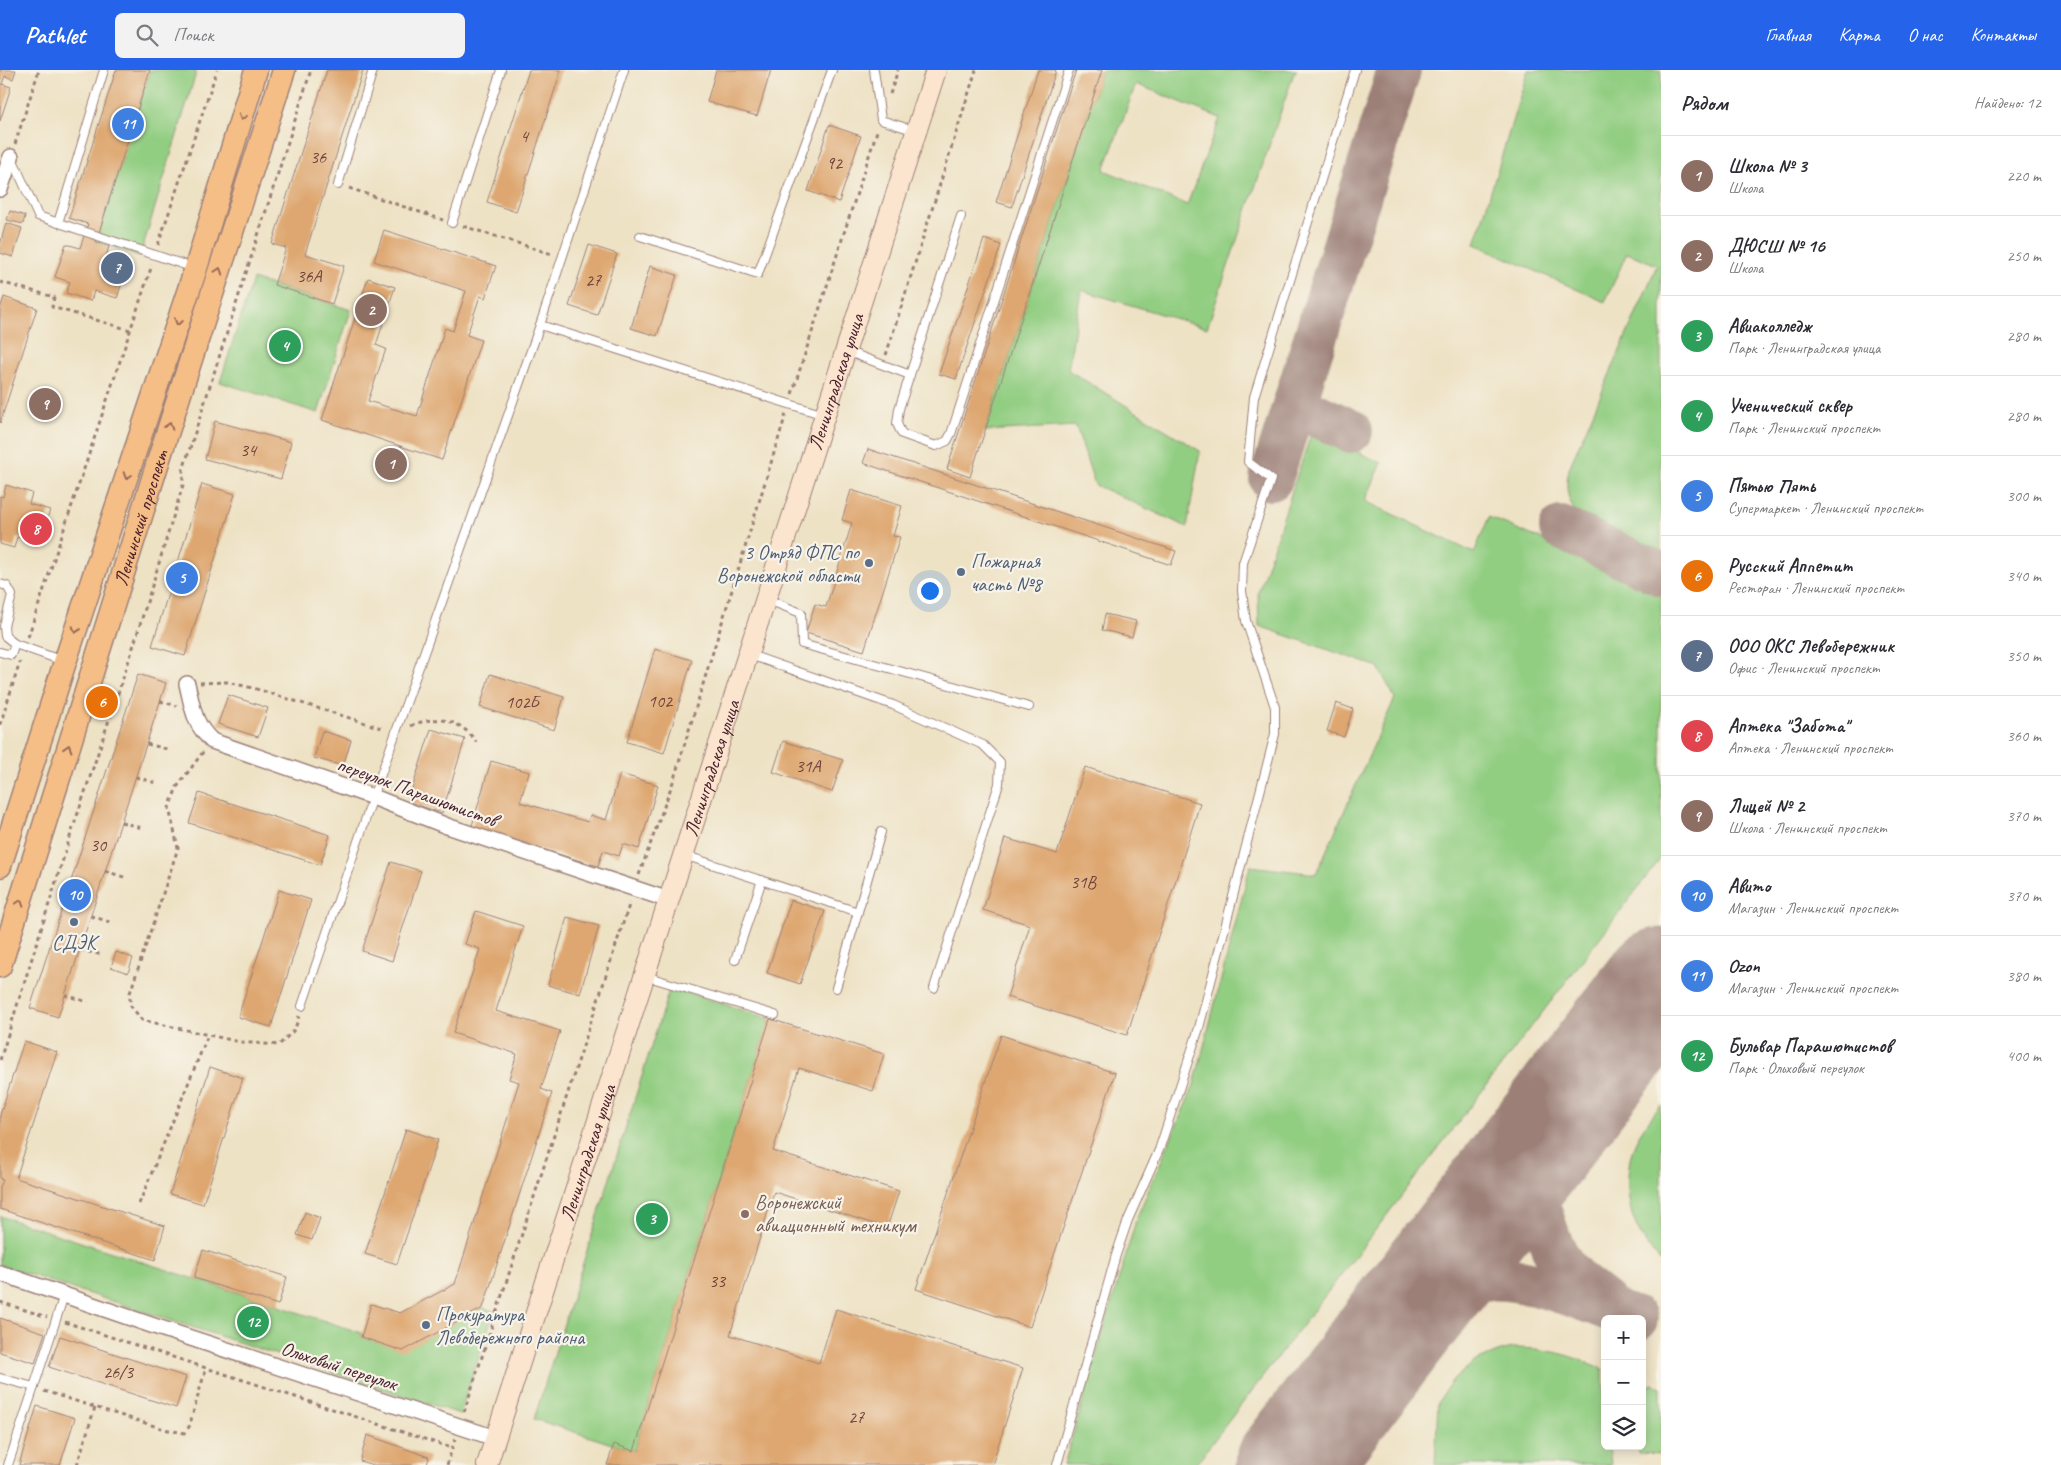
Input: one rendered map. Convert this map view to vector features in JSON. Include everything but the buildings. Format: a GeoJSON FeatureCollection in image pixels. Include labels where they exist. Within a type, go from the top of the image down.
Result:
{"type":"FeatureCollection","features":[{"type":"Feature","properties":{"kind":"main road","name":"Ленинский проспект"},"geometry":{"type":"LineString","coordinates":[[0,966],[118,588],[284,70]]}},
{"type":"Feature","properties":{"kind":"main road","name":"Ленинградская улица"},"geometry":{"type":"LineString","coordinates":[[487,1465],[494,1438],[936,70]]}},
{"type":"Feature","properties":{"kind":"main road","name":"Ленинский проспект"},"geometry":{"type":"LineString","coordinates":[[0,866],[64,662],[196,268],[253,71]]}},
{"type":"Feature","properties":{"kind":"street"},"geometry":{"type":"LineString","coordinates":[[0,189],[11,157]]}},
{"type":"Feature","properties":{"kind":"street"},"geometry":{"type":"LineString","coordinates":[[187,684],[200,730],[212,741]]}},
{"type":"Feature","properties":{"kind":"street","name":"переулок Парашютистов"},"geometry":{"type":"LineString","coordinates":[[212,741],[373,797],[447,826],[669,900]]}},
{"type":"Feature","properties":{"kind":"street","name":"Ольховый переулок"},"geometry":{"type":"LineString","coordinates":[[0,1273],[494,1438]]}},
{"type":"Feature","properties":{"kind":"lane"},"geometry":{"type":"LineString","coordinates":[[58,223],[104,70]]}},
{"type":"Feature","properties":{"kind":"lane"},"geometry":{"type":"LineString","coordinates":[[338,185],[373,70]]}},
{"type":"Feature","properties":{"kind":"lane"},"geometry":{"type":"LineString","coordinates":[[452,223],[501,70]]}},
{"type":"Feature","properties":{"kind":"lane"},"geometry":{"type":"LineString","coordinates":[[302,1006],[373,797],[540,325],[624,70]]}},
{"type":"Feature","properties":{"kind":"lane"},"geometry":{"type":"LineString","coordinates":[[640,236],[758,274],[832,70]]}},
{"type":"Feature","properties":{"kind":"lane"},"geometry":{"type":"LineString","coordinates":[[874,70],[881,120],[916,131]]}},
{"type":"Feature","properties":{"kind":"lane"},"geometry":{"type":"LineString","coordinates":[[961,216],[899,409],[897,424],[902,434],[936,446],[947,441],[951,434],[1069,70]]}},
{"type":"Feature","properties":{"kind":"lane"},"geometry":{"type":"LineString","coordinates":[[1057,1465],[1116,1255],[1128,1220],[1160,1150],[1188,1063],[1275,734],[1275,707],[1246,621],[1242,591],[1243,563],[1271,479],[1248,462],[1254,398],[1355,70]]}},
{"type":"Feature","properties":{"kind":"lane"},"geometry":{"type":"LineString","coordinates":[[11,157],[38,216],[196,268]]}},
{"type":"Feature","properties":{"kind":"lane"},"geometry":{"type":"LineString","coordinates":[[540,325],[825,415]]}},
{"type":"Feature","properties":{"kind":"lane"},"geometry":{"type":"LineString","coordinates":[[845,351],[910,375]]}},
{"type":"Feature","properties":{"kind":"lane"},"geometry":{"type":"LineString","coordinates":[[0,584],[7,586],[12,595],[4,626],[5,636],[15,644],[64,662]]}},
{"type":"Feature","properties":{"kind":"lane"},"geometry":{"type":"LineString","coordinates":[[766,599],[801,612],[802,644],[1029,707]]}},
{"type":"Feature","properties":{"kind":"lane"},"geometry":{"type":"LineString","coordinates":[[0,652],[10,655],[15,644]]}},
{"type":"Feature","properties":{"kind":"lane"},"geometry":{"type":"LineString","coordinates":[[748,654],[893,705],[983,745],[1000,762],[1000,784],[934,988]]}},
{"type":"Feature","properties":{"kind":"lane"},"geometry":{"type":"LineString","coordinates":[[836,988],[880,832]]}},
{"type":"Feature","properties":{"kind":"lane"},"geometry":{"type":"LineString","coordinates":[[682,855],[858,912]]}},
{"type":"Feature","properties":{"kind":"lane"},"geometry":{"type":"LineString","coordinates":[[735,960],[762,880]]}},
{"type":"Feature","properties":{"kind":"lane"},"geometry":{"type":"LineString","coordinates":[[644,976],[775,1015]]}},
{"type":"Feature","properties":{"kind":"lane"},"geometry":{"type":"LineString","coordinates":[[8,1465],[64,1295]]}},
{"type":"Feature","properties":{"kind":"lane"},"geometry":{"type":"LineString","coordinates":[[0,1378],[34,1387]]}},
{"type":"Feature","properties":{"kind":"path"},"geometry":{"type":"LineString","coordinates":[[11,157],[39,70]]}},
{"type":"Feature","properties":{"kind":"path"},"geometry":{"type":"LineString","coordinates":[[0,726],[216,70]]}},
{"type":"Feature","properties":{"kind":"path"},"geometry":{"type":"LineString","coordinates":[[0,1060],[67,846],[134,645],[183,485],[183,470],[311,70]]}},
{"type":"Feature","properties":{"kind":"path"},"geometry":{"type":"LineString","coordinates":[[447,1465],[635,888],[673,782],[789,404],[898,70]]}},
{"type":"Feature","properties":{"kind":"path"},"geometry":{"type":"LineString","coordinates":[[882,365],[976,70]]}},
{"type":"Feature","properties":{"kind":"path"},"geometry":{"type":"LineString","coordinates":[[0,282],[54,298],[52,307],[130,330]]}},
{"type":"Feature","properties":{"kind":"path"},"geometry":{"type":"LineString","coordinates":[[187,684],[227,682],[253,688],[396,733],[419,722],[434,719],[451,722],[468,730],[476,742]]}},
{"type":"Feature","properties":{"kind":"path"},"geometry":{"type":"LineString","coordinates":[[160,701],[180,707]]}},
{"type":"Feature","properties":{"kind":"path"},"geometry":{"type":"LineString","coordinates":[[212,741],[177,787],[169,808],[178,848],[130,993],[130,1005],[142,1020],[240,1042],[279,1044],[295,1029],[302,1006]]}},
{"type":"Feature","properties":{"kind":"path"},"geometry":{"type":"LineString","coordinates":[[147,744],[167,750]]}},
{"type":"Feature","properties":{"kind":"path"},"geometry":{"type":"LineString","coordinates":[[136,777],[156,783]]}},
{"type":"Feature","properties":{"kind":"path"},"geometry":{"type":"LineString","coordinates":[[121,822],[142,828]]}},
{"type":"Feature","properties":{"kind":"path"},"geometry":{"type":"LineString","coordinates":[[105,871],[127,878]]}},
{"type":"Feature","properties":{"kind":"path"},"geometry":{"type":"LineString","coordinates":[[91,916],[113,923]]}},
{"type":"Feature","properties":{"kind":"path"},"geometry":{"type":"LineString","coordinates":[[80,950],[102,956]]}},
{"type":"Feature","properties":{"kind":"path"},"geometry":{"type":"LineString","coordinates":[[65,995],[88,1002]]}},
{"type":"Feature","properties":{"kind":"path"},"geometry":{"type":"LineString","coordinates":[[139,1204],[208,1035]]}},
{"type":"Feature","properties":{"kind":"path"},"geometry":{"type":"LineString","coordinates":[[0,1302],[452,1448]]}},
{"type":"Feature","properties":{"kind":"path"},"geometry":{"type":"LineString","coordinates":[[34,1387],[95,1408],[164,1429],[184,1433],[189,1427],[206,1368]]}},
{"type":"Feature","properties":{"kind":"path"},"geometry":{"type":"LineString","coordinates":[[77,1465],[95,1408]]}},
{"type":"Feature","properties":{"kind":"green space"},"geometry":{"type":"Polygon","coordinates":[[[150,70],[195,70],[196,73],[140,256],[96,242],[150,70]]]}},
{"type":"Feature","properties":{"kind":"green space"},"geometry":{"type":"Polygon","coordinates":[[[1102,70],[1297,70],[1294,73],[1207,328],[1081,290],[1068,370],[1200,451],[1187,527],[1095,485],[1076,426],[985,431],[1102,70]],[[1136,84],[1104,170],[1187,205],[1220,118],[1136,84]]]}},
{"type":"Feature","properties":{"kind":"green space"},"geometry":{"type":"Polygon","coordinates":[[[1528,70],[1661,70],[1661,555],[1587,523],[1575,512],[1567,490],[1570,466],[1657,265],[1627,253],[1605,302],[1475,244],[1528,70]]]}},
{"type":"Feature","properties":{"kind":"green space"},"geometry":{"type":"Polygon","coordinates":[[[253,279],[351,310],[318,413],[220,382],[253,279]]]}},
{"type":"Feature","properties":{"kind":"green space"},"geometry":{"type":"Polygon","coordinates":[[[1312,431],[1382,463],[1365,501],[1474,553],[1489,517],[1661,591],[1661,858],[1195,1465],[1064,1465],[1137,1217],[1194,1085],[1250,866],[1316,874],[1395,698],[1378,667],[1259,626],[1258,593],[1312,431]]]}},
{"type":"Feature","properties":{"kind":"green space"},"geometry":{"type":"Polygon","coordinates":[[[670,987],[770,1019],[634,1451],[534,1419],[670,987]]]}},
{"type":"Feature","properties":{"kind":"green space"},"geometry":{"type":"Polygon","coordinates":[[[1661,1105],[1661,1262],[1646,1244],[1635,1223],[1629,1203],[1628,1180],[1634,1146],[1643,1128],[1661,1105]]]}},
{"type":"Feature","properties":{"kind":"green space"},"geometry":{"type":"Polygon","coordinates":[[[0,1216],[362,1333],[361,1337],[403,1350],[483,1308],[494,1311],[460,1414],[0,1265],[0,1216]]]}},
{"type":"Feature","properties":{"kind":"green space"},"geometry":{"type":"Polygon","coordinates":[[[1513,1348],[1538,1349],[1559,1353],[1601,1368],[1601,1450],[1609,1450],[1611,1465],[1435,1465],[1438,1402],[1451,1382],[1474,1362],[1500,1351],[1513,1348]]]}},
{"type":"Feature","properties":{"kind":"green space"},"geometry":{"type":"Polygon","coordinates":[[[1654,1384],[1661,1387],[1661,1454],[1638,1453],[1638,1450],[1646,1450],[1646,1387],[1654,1384]]]}},
{"type":"Feature","properties":{"kind":"taxiway"},"geometry":{"type":"LineString","coordinates":[[1271,479],[1399,70]]}},
{"type":"Feature","properties":{"kind":"taxiway"},"geometry":{"type":"LineString","coordinates":[[1294,405],[1351,431]]}},
{"type":"Feature","properties":{"kind":"taxiway"},"geometry":{"type":"LineString","coordinates":[[1561,528],[1661,574]]}},
{"type":"Feature","properties":{"kind":"taxiway"},"geometry":{"type":"LineString","coordinates":[[1566,1107],[1549,1157],[1537,1203],[1552,1246],[1563,1265],[1577,1281],[1604,1302]]}},
{"type":"Feature","properties":{"kind":"taxiway"},"geometry":{"type":"LineString","coordinates":[[1394,1331],[1425,1307],[1441,1299],[1455,1281],[1480,1279],[1506,1279],[1539,1285],[1625,1315]]}},
{"type":"Feature","properties":{"kind":"runway"},"geometry":{"type":"LineString","coordinates":[[1291,1465],[1661,983]]}},
{"type":"Feature","properties":{"kind":"place","name":"Ozon"},"geometry":{"type":"Point","coordinates":[128,124]}},
{"type":"Feature","properties":{"kind":"place","name":"ООО ОКС Левобережник"},"geometry":{"type":"Point","coordinates":[117,268]}},
{"type":"Feature","properties":{"kind":"place","name":"ДЮСШ № 16"},"geometry":{"type":"Point","coordinates":[371,310]}},
{"type":"Feature","properties":{"kind":"place","name":"Ученический сквер"},"geometry":{"type":"Point","coordinates":[285,346]}},
{"type":"Feature","properties":{"kind":"place","name":"Лицей № 2"},"geometry":{"type":"Point","coordinates":[45,404]}},
{"type":"Feature","properties":{"kind":"place","name":"Школа № 3"},"geometry":{"type":"Point","coordinates":[391,464]}},
{"type":"Feature","properties":{"kind":"place","name":"Аптека \"Забота\""},"geometry":{"type":"Point","coordinates":[36,529]}},
{"type":"Feature","properties":{"kind":"place","name":"3 Отряд ФПС по Воронежской области"},"geometry":{"type":"Point","coordinates":[869,563]}},
{"type":"Feature","properties":{"kind":"place","name":"Пожарная часть №8"},"geometry":{"type":"Point","coordinates":[961,572]}},
{"type":"Feature","properties":{"kind":"place","name":"Пятью Пять"},"geometry":{"type":"Point","coordinates":[182,578]}},
{"type":"Feature","properties":{"kind":"place","name":"Русский Аппетит"},"geometry":{"type":"Point","coordinates":[102,702]}},
{"type":"Feature","properties":{"kind":"place","name":"Авито"},"geometry":{"type":"Point","coordinates":[75,895]}},
{"type":"Feature","properties":{"kind":"place","name":"СДЭК"},"geometry":{"type":"Point","coordinates":[74,922]}},
{"type":"Feature","properties":{"kind":"place","name":"Воронежский авиационный техникум"},"geometry":{"type":"Point","coordinates":[745,1214]}},
{"type":"Feature","properties":{"kind":"place","name":"Авиаколледж"},"geometry":{"type":"Point","coordinates":[652,1219]}},
{"type":"Feature","properties":{"kind":"place","name":"Бульвар Парашютистов"},"geometry":{"type":"Point","coordinates":[253,1322]}},
{"type":"Feature","properties":{"kind":"place","name":"Прокуратура Левобережного района"},"geometry":{"type":"Point","coordinates":[426,1325]}}]}
